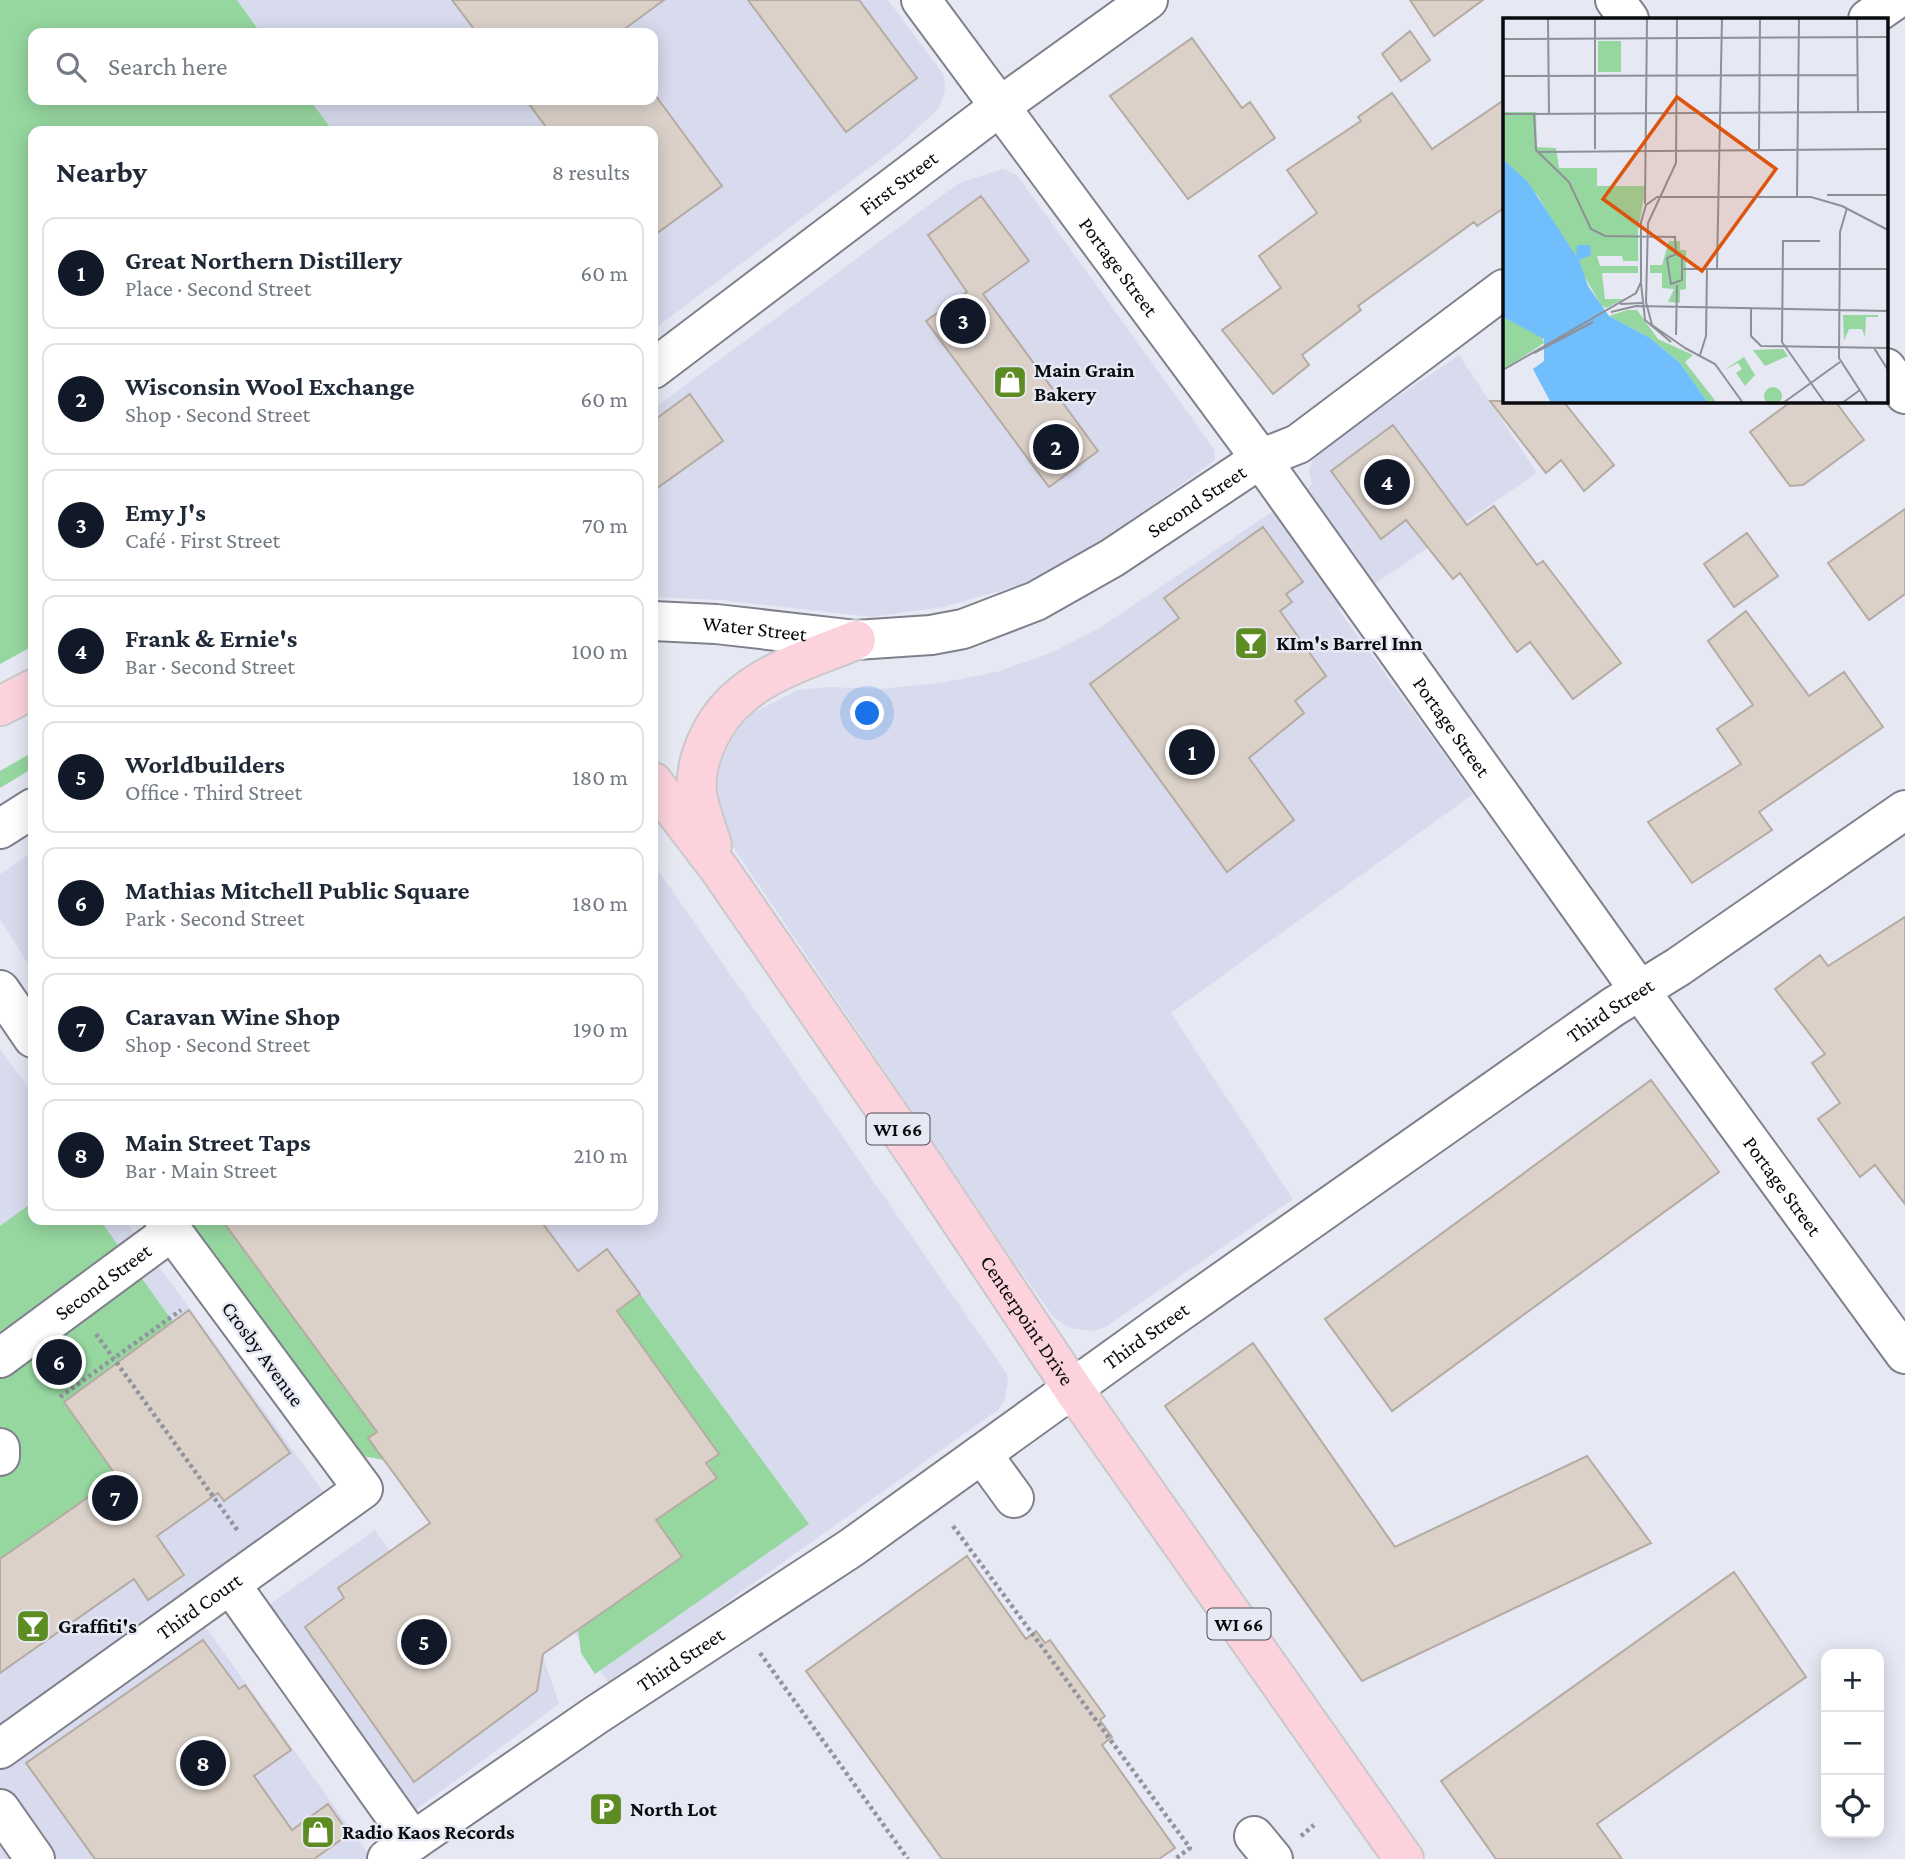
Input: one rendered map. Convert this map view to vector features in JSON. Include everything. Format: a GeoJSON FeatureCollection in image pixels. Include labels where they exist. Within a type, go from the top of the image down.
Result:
{"type":"FeatureCollection","features":[{"type":"Feature","properties":{"kind":"main road"},"geometry":{"type":"LineString","coordinates":[[720,870],[704,820],[697,781],[697,769],[716,721],[749,687],[770,674],[856,640]]}},
{"type":"Feature","properties":{"kind":"main road"},"geometry":{"type":"LineString","coordinates":[[0,706],[28,692]]}},
{"type":"Feature","properties":{"kind":"main road","name":"Centerpoint Drive"},"geometry":{"type":"LineString","coordinates":[[658,789],[720,870],[916,1154],[1073,1389],[1404,1859]]}},
{"type":"Feature","properties":{"kind":"street","name":"Portage Street"},"geometry":{"type":"LineString","coordinates":[[921,0],[1260,459],[1640,990],[1905,1354]]}},
{"type":"Feature","properties":{"kind":"street","name":"First Street"},"geometry":{"type":"LineString","coordinates":[[661,351],[1147,0]]}},
{"type":"Feature","properties":{"kind":"street"},"geometry":{"type":"LineString","coordinates":[[1615,0],[1628,18]]}},
{"type":"Feature","properties":{"kind":"street"},"geometry":{"type":"LineString","coordinates":[[1869,18],[1895,0]]}},
{"type":"Feature","properties":{"kind":"street","name":"Second Street"},"geometry":{"type":"LineString","coordinates":[[856,640],[931,635],[963,629],[1036,601],[1112,558],[1260,459],[1298,444],[1503,290]]}},
{"type":"Feature","properties":{"kind":"street"},"geometry":{"type":"LineString","coordinates":[[1888,371],[1905,394]]}},
{"type":"Feature","properties":{"kind":"street","name":"Water Street"},"geometry":{"type":"LineString","coordinates":[[658,621],[716,624],[856,640]]}},
{"type":"Feature","properties":{"kind":"street","name":"Third Street"},"geometry":{"type":"LineString","coordinates":[[400,1850],[596,1715],[851,1548],[1640,990],[1905,810]]}},
{"type":"Feature","properties":{"kind":"street"},"geometry":{"type":"LineString","coordinates":[[0,829],[28,811]]}},
{"type":"Feature","properties":{"kind":"street"},"geometry":{"type":"LineString","coordinates":[[0,990],[28,1031]]}},
{"type":"Feature","properties":{"kind":"street","name":"Second Street"},"geometry":{"type":"LineString","coordinates":[[0,1358],[168,1225]]}},
{"type":"Feature","properties":{"kind":"street","name":"Crosby Avenue"},"geometry":{"type":"LineString","coordinates":[[168,1225],[363,1489]]}},
{"type":"Feature","properties":{"kind":"street"},"geometry":{"type":"LineString","coordinates":[[0,1448],[0,1456]]}},
{"type":"Feature","properties":{"kind":"street"},"geometry":{"type":"LineString","coordinates":[[982,1454],[1014,1498]]}},
{"type":"Feature","properties":{"kind":"street","name":"Third Court"},"geometry":{"type":"LineString","coordinates":[[0,1749],[363,1489]]}},
{"type":"Feature","properties":{"kind":"street"},"geometry":{"type":"LineString","coordinates":[[245,1574],[400,1850]]}},
{"type":"Feature","properties":{"kind":"street"},"geometry":{"type":"LineString","coordinates":[[0,1809],[35,1859]]}},
{"type":"Feature","properties":{"kind":"path"},"geometry":{"type":"LineString","coordinates":[[60,1397],[214,1287]]}},
{"type":"Feature","properties":{"kind":"path"},"geometry":{"type":"LineString","coordinates":[[73,1302],[113,1358],[245,1574]]}},
{"type":"Feature","properties":{"kind":"path"},"geometry":{"type":"LineString","coordinates":[[953,1526],[1191,1848],[1175,1859]]}},
{"type":"Feature","properties":{"kind":"path"},"geometry":{"type":"LineString","coordinates":[[760,1653],[908,1859]]}},
{"type":"Feature","properties":{"kind":"shaded area"},"geometry":{"type":"Polygon","coordinates":[[[237,0],[888,0],[944,75],[945,90],[939,108],[897,147],[658,326],[658,126],[329,126],[314,105],[658,105],[658,28],[258,28],[237,0]]]}},
{"type":"Feature","properties":{"kind":"shaded area"},"geometry":{"type":"Polygon","coordinates":[[[1003,169],[1017,175],[1214,449],[1215,460],[1107,538],[1024,584],[943,607],[872,617],[721,600],[658,597],[658,405],[959,183],[1003,169]]]}},
{"type":"Feature","properties":{"kind":"shaded area"},"geometry":{"type":"Polygon","coordinates":[[[1459,355],[1537,473],[1338,609],[1473,794],[1171,1013],[1293,1199],[1104,1328],[1091,1331],[1070,1328],[1054,1318],[1013,1260],[729,841],[716,785],[721,762],[734,735],[751,714],[798,690],[828,687],[880,689],[939,683],[997,672],[1053,652],[1101,627],[1312,485],[1309,471],[1313,460],[1337,438],[1459,355]]]}},
{"type":"Feature","properties":{"kind":"shaded area"},"geometry":{"type":"Polygon","coordinates":[[[28,855],[28,964],[0,919],[0,874],[28,855]]]}},
{"type":"Feature","properties":{"kind":"shaded area"},"geometry":{"type":"Polygon","coordinates":[[[658,870],[1007,1374],[1004,1401],[999,1409],[610,1685],[574,1632],[433,1492],[416,1504],[378,1452],[360,1463],[187,1225],[658,1225],[658,870]]]}},
{"type":"Feature","properties":{"kind":"shaded area"},"geometry":{"type":"Polygon","coordinates":[[[0,1049],[28,1087],[28,1225],[129,1225],[325,1494],[183,1596],[372,1859],[0,1859],[0,1049]]]}},
{"type":"Feature","properties":{"kind":"shaded area"},"geometry":{"type":"Polygon","coordinates":[[[428,1524],[451,1526],[543,1657],[559,1704],[394,1826],[249,1619],[375,1530],[390,1551],[428,1524]]]}},
{"type":"Feature","properties":{"kind":"green space"},"geometry":{"type":"Polygon","coordinates":[[[0,0],[237,0],[257,28],[28,28],[28,105],[314,105],[329,126],[28,126],[28,649],[0,664],[0,0]]]}},
{"type":"Feature","properties":{"kind":"green space"},"geometry":{"type":"Polygon","coordinates":[[[28,755],[28,771],[0,788],[0,771],[28,755]]]}},
{"type":"Feature","properties":{"kind":"green space"},"geometry":{"type":"Polygon","coordinates":[[[28,1206],[28,1225],[104,1225],[173,1322],[64,1402],[117,1477],[0,1559],[0,1226],[28,1206]]]}},
{"type":"Feature","properties":{"kind":"green space"},"geometry":{"type":"Polygon","coordinates":[[[193,1225],[226,1225],[377,1432],[368,1438],[384,1460],[363,1456],[353,1446],[193,1225]]]}},
{"type":"Feature","properties":{"kind":"green space"},"geometry":{"type":"Polygon","coordinates":[[[640,1294],[809,1524],[595,1674],[581,1653],[578,1629],[682,1558],[656,1520],[717,1478],[617,1311],[640,1294]]]}},
{"type":"Feature","properties":{"kind":"building"},"geometry":{"type":"Polygon","coordinates":[[[452,0],[664,0],[626,28],[473,28],[452,0]]]}},
{"type":"Feature","properties":{"kind":"building"},"geometry":{"type":"Polygon","coordinates":[[[748,0],[859,0],[917,78],[846,132],[748,0]]]}},
{"type":"Feature","properties":{"kind":"building"},"geometry":{"type":"Polygon","coordinates":[[[1410,0],[1483,0],[1434,36],[1410,0]]]}},
{"type":"Feature","properties":{"kind":"building"},"geometry":{"type":"Polygon","coordinates":[[[1410,31],[1430,60],[1401,81],[1382,54],[1410,31]]]}},
{"type":"Feature","properties":{"kind":"building"},"geometry":{"type":"Polygon","coordinates":[[[1192,38],[1242,108],[1250,102],[1275,138],[1188,199],[1110,96],[1192,38]]]}},
{"type":"Feature","properties":{"kind":"building"},"geometry":{"type":"Polygon","coordinates":[[[1392,93],[1432,149],[1503,101],[1503,209],[1477,226],[1474,222],[1358,306],[1361,310],[1302,355],[1309,365],[1273,394],[1222,330],[1281,288],[1259,256],[1317,213],[1287,170],[1361,121],[1358,117],[1392,93]]]}},
{"type":"Feature","properties":{"kind":"building"},"geometry":{"type":"Polygon","coordinates":[[[658,99],[722,186],[658,232],[658,126],[545,126],[530,105],[658,105],[658,99]]]}},
{"type":"Feature","properties":{"kind":"building"},"geometry":{"type":"Polygon","coordinates":[[[981,196],[1029,261],[983,294],[1098,451],[1049,487],[926,321],[967,292],[928,235],[981,196]]]}},
{"type":"Feature","properties":{"kind":"building"},"geometry":{"type":"Polygon","coordinates":[[[690,394],[723,441],[658,487],[658,417],[690,394]]]}},
{"type":"Feature","properties":{"kind":"building"},"geometry":{"type":"Polygon","coordinates":[[[1490,401],[1564,402],[1614,465],[1584,491],[1561,460],[1546,473],[1490,401]]]}},
{"type":"Feature","properties":{"kind":"building"},"geometry":{"type":"Polygon","coordinates":[[[1791,402],[1836,402],[1864,440],[1803,485],[1790,486],[1750,432],[1791,402]]]}},
{"type":"Feature","properties":{"kind":"building"},"geometry":{"type":"Polygon","coordinates":[[[1393,425],[1467,525],[1494,506],[1537,565],[1543,561],[1621,663],[1573,699],[1530,642],[1517,652],[1460,573],[1453,579],[1406,520],[1381,539],[1331,471],[1393,425]]]}},
{"type":"Feature","properties":{"kind":"building"},"geometry":{"type":"Polygon","coordinates":[[[1905,509],[1905,594],[1869,620],[1828,563],[1905,509]]]}},
{"type":"Feature","properties":{"kind":"building"},"geometry":{"type":"Polygon","coordinates":[[[1263,527],[1303,582],[1286,594],[1292,602],[1280,611],[1326,676],[1295,701],[1304,713],[1249,758],[1294,820],[1227,872],[1090,684],[1179,618],[1164,598],[1263,527]]]}},
{"type":"Feature","properties":{"kind":"building"},"geometry":{"type":"Polygon","coordinates":[[[1747,533],[1778,576],[1734,607],[1704,564],[1747,533]]]}},
{"type":"Feature","properties":{"kind":"building"},"geometry":{"type":"Polygon","coordinates":[[[1746,611],[1809,696],[1844,672],[1883,727],[1759,812],[1772,830],[1692,883],[1648,822],[1741,764],[1717,729],[1753,705],[1708,641],[1746,611]]]}},
{"type":"Feature","properties":{"kind":"building"},"geometry":{"type":"Polygon","coordinates":[[[1905,917],[1905,1204],[1875,1165],[1860,1177],[1818,1119],[1840,1103],[1812,1063],[1825,1054],[1775,989],[1820,955],[1828,966],[1905,917]]]}},
{"type":"Feature","properties":{"kind":"building"},"geometry":{"type":"Polygon","coordinates":[[[1651,1080],[1719,1172],[1392,1411],[1325,1319],[1651,1080]]]}},
{"type":"Feature","properties":{"kind":"building"},"geometry":{"type":"Polygon","coordinates":[[[226,1225],[544,1225],[578,1271],[607,1249],[640,1294],[617,1311],[719,1454],[706,1463],[717,1478],[656,1520],[682,1557],[543,1654],[537,1691],[414,1782],[305,1627],[344,1598],[338,1588],[430,1523],[368,1438],[377,1432],[226,1225]]]}},
{"type":"Feature","properties":{"kind":"building"},"geometry":{"type":"Polygon","coordinates":[[[189,1310],[290,1453],[224,1501],[218,1493],[157,1536],[184,1575],[148,1600],[134,1579],[0,1673],[0,1559],[117,1477],[64,1402],[189,1310]]]}},
{"type":"Feature","properties":{"kind":"building"},"geometry":{"type":"Polygon","coordinates":[[[1253,1343],[1395,1547],[1587,1456],[1651,1543],[1362,1681],[1165,1406],[1253,1343]]]}},
{"type":"Feature","properties":{"kind":"building"},"geometry":{"type":"Polygon","coordinates":[[[967,1556],[1026,1639],[1036,1631],[1045,1643],[1050,1640],[1105,1716],[1100,1720],[1112,1737],[1102,1745],[1175,1848],[1159,1859],[942,1859],[806,1671],[967,1556]]]}},
{"type":"Feature","properties":{"kind":"building"},"geometry":{"type":"Polygon","coordinates":[[[1734,1572],[1806,1677],[1597,1824],[1622,1859],[1496,1859],[1441,1781],[1734,1572]]]}},
{"type":"Feature","properties":{"kind":"building"},"geometry":{"type":"Polygon","coordinates":[[[203,1640],[239,1689],[245,1685],[291,1750],[254,1776],[292,1830],[328,1804],[349,1834],[314,1859],[95,1859],[26,1763],[203,1640]]]}},
{"type":"Feature","properties":{"kind":"place","name":"Emy J's"},"geometry":{"type":"Point","coordinates":[963,321]}},
{"type":"Feature","properties":{"kind":"place","name":"Main Grain Bakery"},"geometry":{"type":"Point","coordinates":[1010,382]}},
{"type":"Feature","properties":{"kind":"place","name":"Wisconsin Wool Exchange"},"geometry":{"type":"Point","coordinates":[1056,447]}},
{"type":"Feature","properties":{"kind":"place","name":"Frank & Ernie's"},"geometry":{"type":"Point","coordinates":[1387,482]}},
{"type":"Feature","properties":{"kind":"place","name":"KIm's Barrel Inn"},"geometry":{"type":"Point","coordinates":[1251,643]}},
{"type":"Feature","properties":{"kind":"place","name":"Great Northern Distillery"},"geometry":{"type":"Point","coordinates":[1192,752]}},
{"type":"Feature","properties":{"kind":"place","name":"Mathias Mitchell Public Square"},"geometry":{"type":"Point","coordinates":[59,1362]}},
{"type":"Feature","properties":{"kind":"place","name":"Caravan Wine Shop"},"geometry":{"type":"Point","coordinates":[115,1498]}},
{"type":"Feature","properties":{"kind":"place","name":"Graffiti's"},"geometry":{"type":"Point","coordinates":[33,1626]}},
{"type":"Feature","properties":{"kind":"place","name":"Worldbuilders"},"geometry":{"type":"Point","coordinates":[424,1642]}},
{"type":"Feature","properties":{"kind":"place","name":"Main Street Taps"},"geometry":{"type":"Point","coordinates":[203,1763]}},
{"type":"Feature","properties":{"kind":"place","name":"North Lot"},"geometry":{"type":"Point","coordinates":[606,1809]}},
{"type":"Feature","properties":{"kind":"place","name":"Radio Kaos Records"},"geometry":{"type":"Point","coordinates":[318,1832]}}]}
